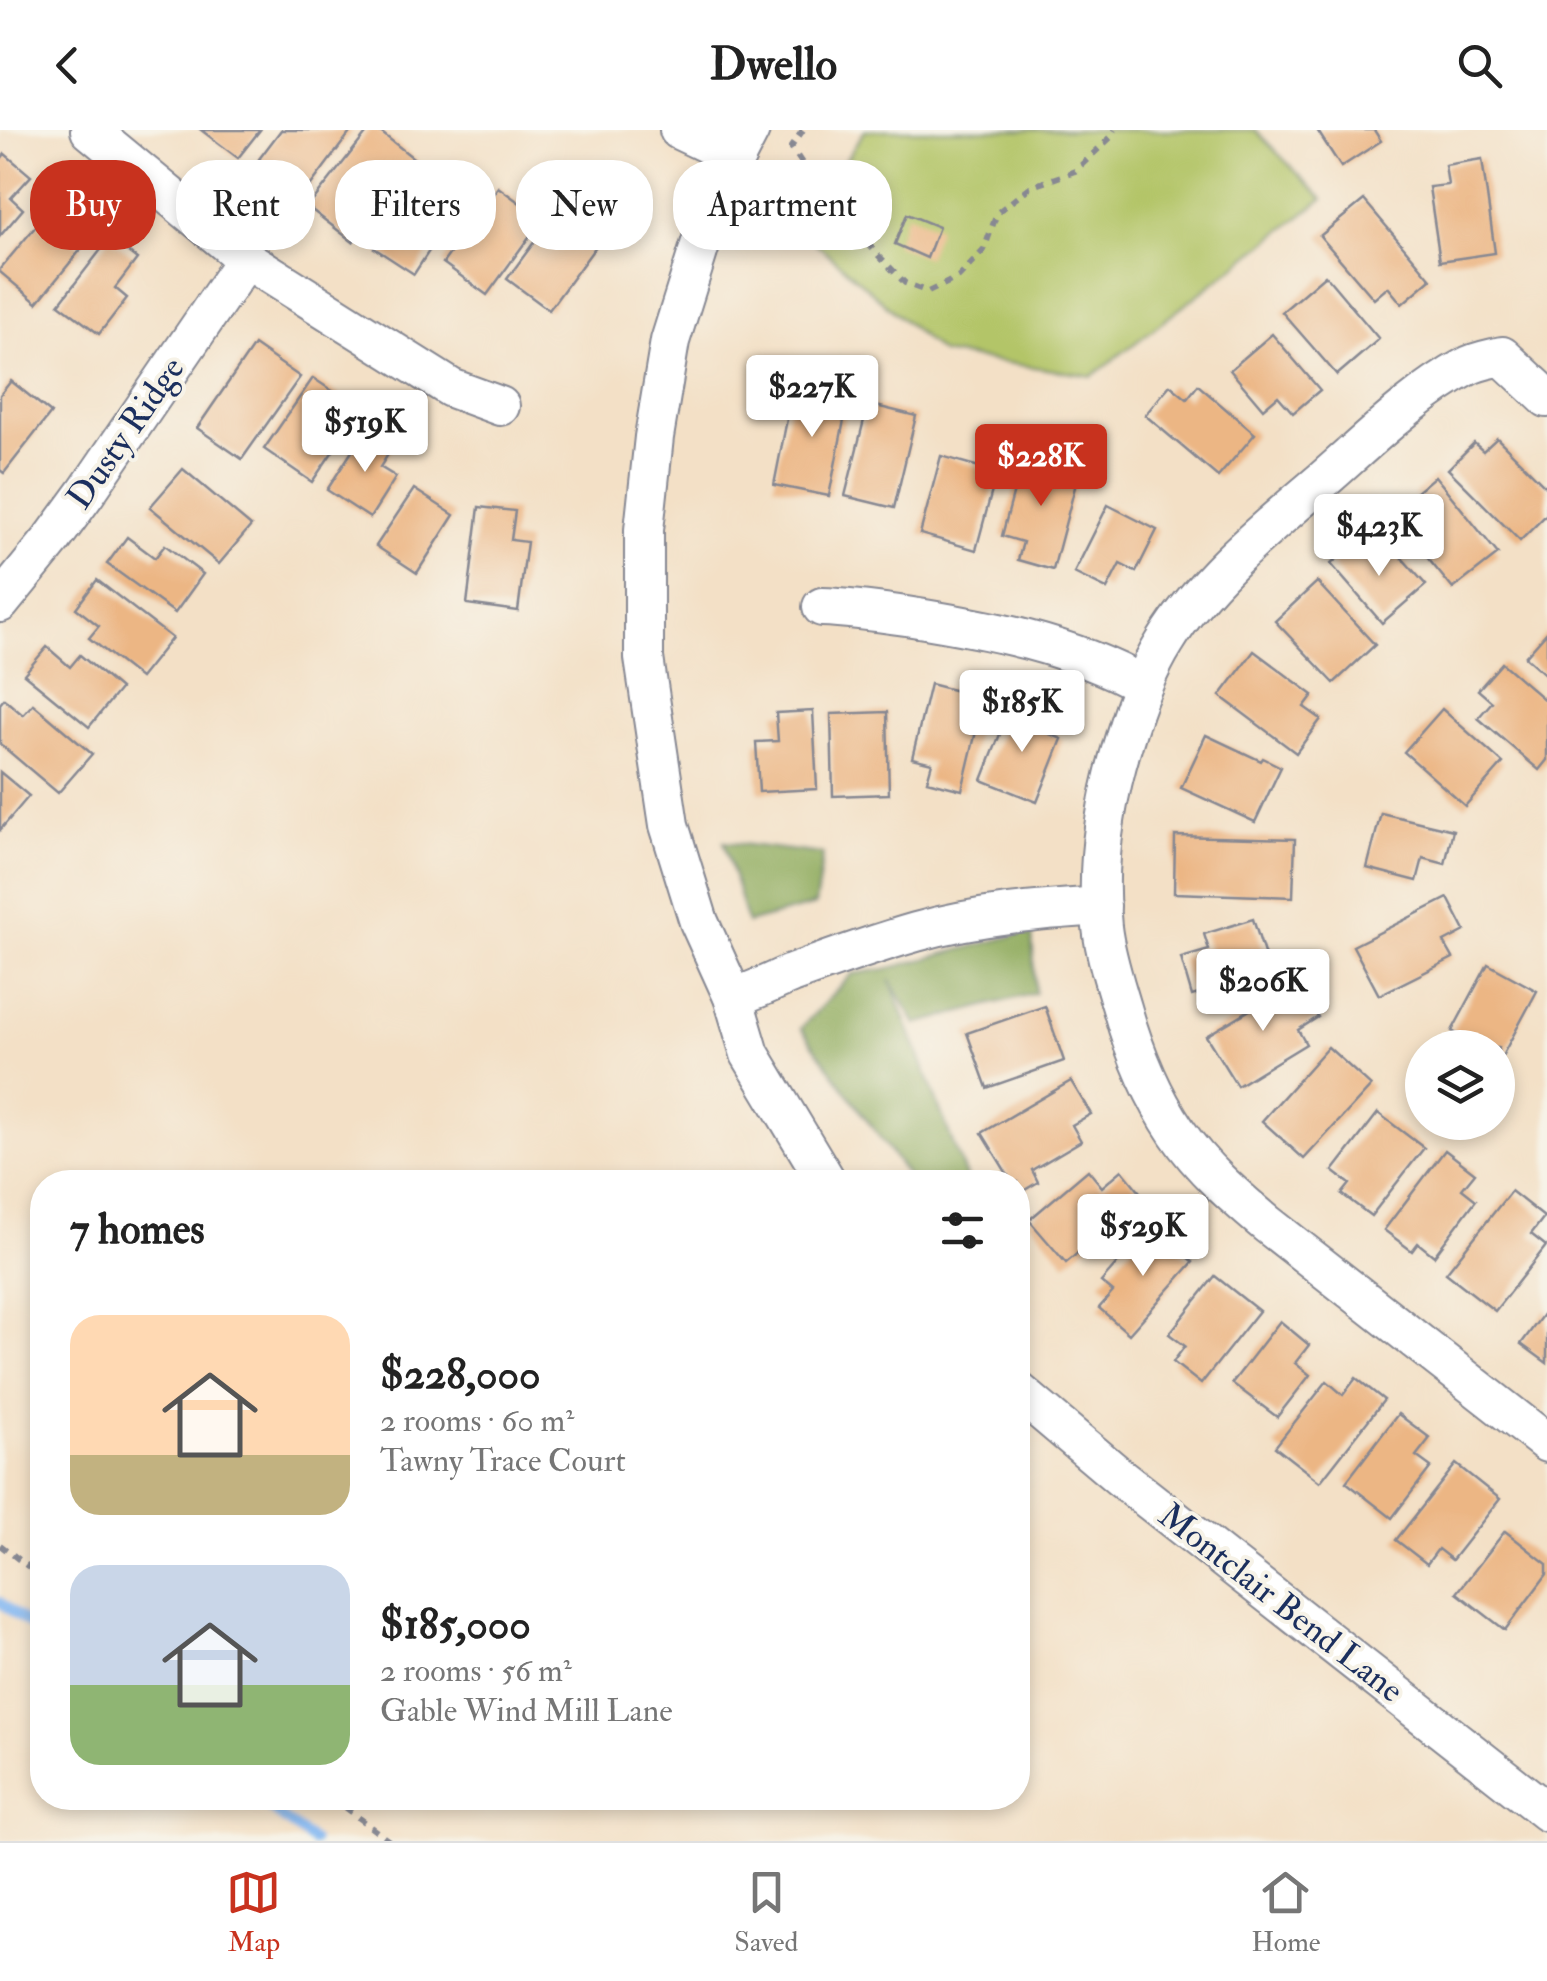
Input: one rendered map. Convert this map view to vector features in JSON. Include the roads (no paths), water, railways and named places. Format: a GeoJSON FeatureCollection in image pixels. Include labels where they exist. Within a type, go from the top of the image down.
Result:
{"type":"FeatureCollection","features":[{"type":"Feature","properties":{"kind":"street"},"geometry":{"type":"LineString","coordinates":[[90,130],[246,259],[451,388],[500,406]]}},
{"type":"Feature","properties":{"kind":"street"},"geometry":{"type":"LineString","coordinates":[[678,130],[743,144],[702,239],[670,341],[644,530],[644,658],[669,824],[699,922],[733,997],[750,1054],[820,1170]]}},
{"type":"Feature","properties":{"kind":"street","name":"Dusty Ridge"},"geometry":{"type":"LineString","coordinates":[[0,603],[86,493],[246,259]]}},
{"type":"Feature","properties":{"kind":"street"},"geometry":{"type":"LineString","coordinates":[[1547,398],[1502,356],[1469,365],[1419,399],[1328,475],[1244,549],[1189,609],[1166,640],[1133,709],[1108,798],[1100,906],[1110,968],[1140,1060],[1178,1134],[1204,1166],[1268,1224],[1547,1443]]}},
{"type":"Feature","properties":{"kind":"street"},"geometry":{"type":"LineString","coordinates":[[822,606],[1002,632],[1070,652],[1143,685]]}},
{"type":"Feature","properties":{"kind":"street"},"geometry":{"type":"LineString","coordinates":[[733,997],[917,932],[1009,914],[1100,906]]}},
{"type":"Feature","properties":{"kind":"street","name":"Montclair Bend Lane"},"geometry":{"type":"LineString","coordinates":[[1030,1401],[1121,1478],[1547,1812]]}},
{"type":"Feature","properties":{"kind":"waterway"},"geometry":{"type":"LineString","coordinates":[[0,1602],[30,1626]]}},
{"type":"Feature","properties":{"kind":"waterway"},"geometry":{"type":"LineString","coordinates":[[272,1810],[313,1841]]}}]}
